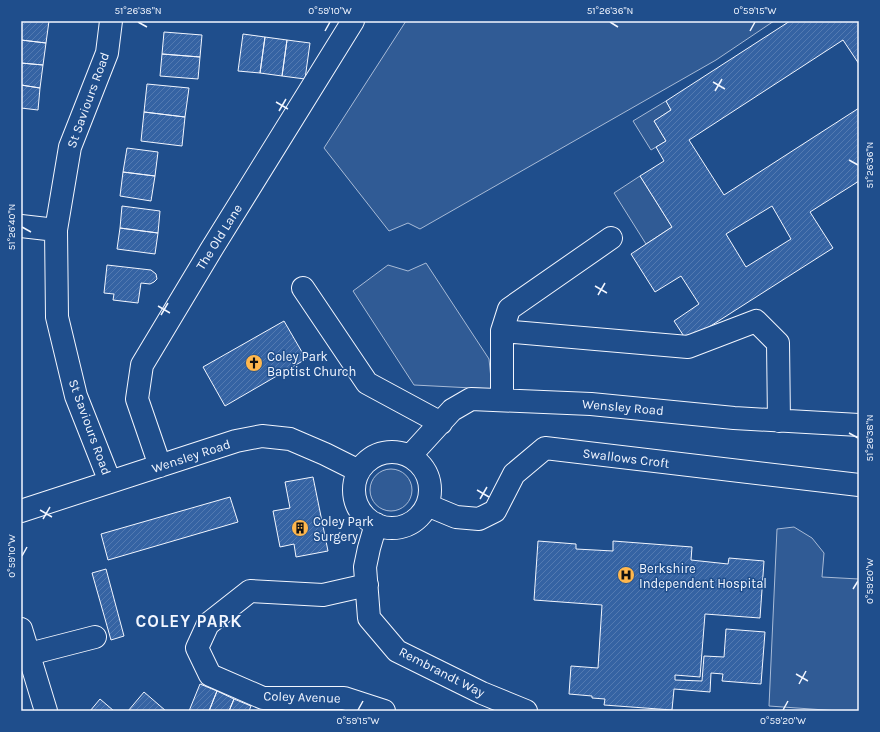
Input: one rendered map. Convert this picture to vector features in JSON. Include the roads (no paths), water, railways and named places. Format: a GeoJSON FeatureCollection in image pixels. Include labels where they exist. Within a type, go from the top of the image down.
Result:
{"type":"FeatureCollection","features":[{"type":"Feature","properties":{"kind":"street","name":"St Saviours Road"},"geometry":{"type":"LineString","coordinates":[[110,482],[76,396],[57,317],[56,230],[70,147],[107,53],[111,21]]}},
{"type":"Feature","properties":{"kind":"street","name":"The Old Lane"},"geometry":{"type":"LineString","coordinates":[[160,466],[137,400],[142,365],[211,250],[353,21]]}},
{"type":"Feature","properties":{"kind":"street"},"geometry":{"type":"LineString","coordinates":[[21,226],[56,230]]}},
{"type":"Feature","properties":{"kind":"street"},"geometry":{"type":"LineString","coordinates":[[502,400],[502,331],[509,309],[611,238]]}},
{"type":"Feature","properties":{"kind":"street"},"geometry":{"type":"LineString","coordinates":[[303,288],[367,382],[441,423]]}},
{"type":"Feature","properties":{"kind":"street"},"geometry":{"type":"LineString","coordinates":[[502,331],[688,347],[756,321],[778,343],[779,421]]}},
{"type":"Feature","properties":{"kind":"street","name":"Wensley Road"},"geometry":{"type":"LineString","coordinates":[[410,456],[452,410],[471,399],[591,404],[734,418],[859,425]]}},
{"type":"Feature","properties":{"kind":"street","name":"Wensley Road"},"geometry":{"type":"LineString","coordinates":[[21,510],[236,441],[262,436],[290,439],[359,471]]}},
{"type":"Feature","properties":{"kind":"street","name":"Swallows Croft"},"geometry":{"type":"LineString","coordinates":[[427,505],[456,517],[480,519],[495,511],[514,474],[545,448],[859,485]]}},
{"type":"Feature","properties":{"kind":"street"},"geometry":{"type":"LineString","coordinates":[[387,452],[410,456],[419,463],[426,472],[430,483],[430,494],[427,505],[421,516],[411,523],[400,527],[387,528],[368,519],[358,505],[355,488],[359,471],[367,462],[376,456],[387,452]]}},
{"type":"Feature","properties":{"kind":"street","name":"Rembrandt Way"},"geometry":{"type":"LineString","coordinates":[[376,524],[365,567],[368,585],[369,618],[397,651],[482,693],[526,711]]}},
{"type":"Feature","properties":{"kind":"street","name":"Coley Avenue"},"geometry":{"type":"LineString","coordinates":[[368,585],[323,595],[250,591],[208,624],[197,648],[210,675],[262,698],[344,698],[384,711]]}},
{"type":"Feature","properties":{"kind":"street"},"geometry":{"type":"LineString","coordinates":[[21,629],[46,711]]}},
{"type":"Feature","properties":{"kind":"street"},"geometry":{"type":"LineString","coordinates":[[29,654],[95,637]]}},
{"type":"Feature","properties":{"kind":"place","name":"Coley Park Baptist Church"},"geometry":{"type":"Point","coordinates":[254,363]}},
{"type":"Feature","properties":{"kind":"place","name":"Coley Park Surgery"},"geometry":{"type":"Point","coordinates":[300,528]}},
{"type":"Feature","properties":{"kind":"place","name":"Berkshire Independent Hospital"},"geometry":{"type":"Point","coordinates":[626,575]}},
{"type":"Feature","properties":{"kind":"district","name":"COLEY PARK"},"geometry":{"type":"Point","coordinates":[189,621]}}]}
